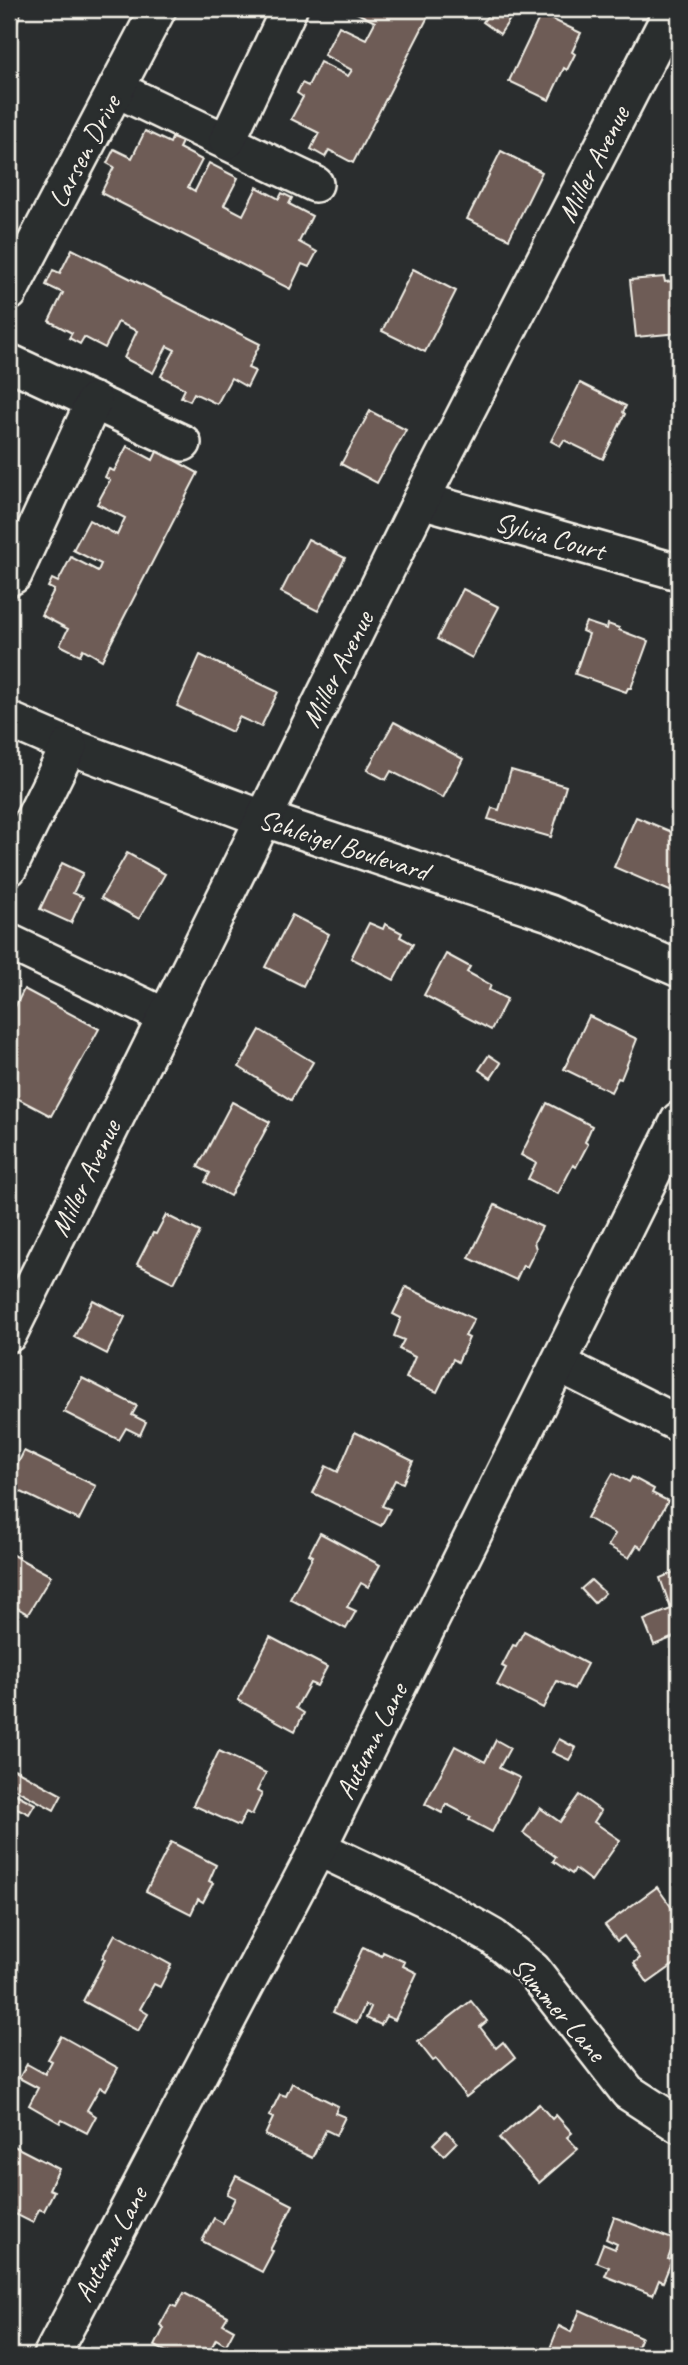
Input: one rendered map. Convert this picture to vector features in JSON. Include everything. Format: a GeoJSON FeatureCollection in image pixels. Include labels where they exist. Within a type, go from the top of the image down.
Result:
{"type":"FeatureCollection","features":[{"type":"Feature","properties":{"kind":"street","name":"Larsen Drive"},"geometry":{"type":"LineString","coordinates":[[9,293],[158,9]]}},
{"type":"Feature","properties":{"kind":"street"},"geometry":{"type":"LineString","coordinates":[[227,141],[289,9]]}},
{"type":"Feature","properties":{"kind":"street","name":"Miller Avenue"},"geometry":{"type":"LineString","coordinates":[[9,1334],[421,500],[673,9]]}},
{"type":"Feature","properties":{"kind":"street"},"geometry":{"type":"LineString","coordinates":[[116,89],[315,184]]}},
{"type":"Feature","properties":{"kind":"street"},"geometry":{"type":"LineString","coordinates":[[9,362],[183,443]]}},
{"type":"Feature","properties":{"kind":"street"},"geometry":{"type":"LineString","coordinates":[[9,578],[14,575],[94,401]]}},
{"type":"Feature","properties":{"kind":"street","name":"Sylvia Court"},"geometry":{"type":"LineString","coordinates":[[421,500],[678,572]]}},
{"type":"Feature","properties":{"kind":"street","name":"Schleigel Boulevard"},"geometry":{"type":"LineString","coordinates":[[9,720],[69,746],[262,818],[549,913],[679,969]]}},
{"type":"Feature","properties":{"kind":"street"},"geometry":{"type":"LineString","coordinates":[[9,868],[69,746]]}},
{"type":"Feature","properties":{"kind":"street"},"geometry":{"type":"LineString","coordinates":[[9,942],[165,1016]]}},
{"type":"Feature","properties":{"kind":"street","name":"Autumn Lane"},"geometry":{"type":"LineString","coordinates":[[51,2356],[318,1848],[679,1120]]}},
{"type":"Feature","properties":{"kind":"street"},"geometry":{"type":"LineString","coordinates":[[559,1364],[679,1424]]}},
{"type":"Feature","properties":{"kind":"street","name":"Summer Lane"},"geometry":{"type":"LineString","coordinates":[[318,1848],[430,1900],[493,1937],[533,1970],[628,2092],[679,2125]]}},
{"type":"Feature","properties":{"kind":"building"},"geometry":{"type":"Polygon","coordinates":[[[9,9],[23,9],[9,39],[9,9]]]}},
{"type":"Feature","properties":{"kind":"building"},"geometry":{"type":"Polygon","coordinates":[[[349,9],[432,9],[353,163],[329,150],[325,157],[311,149],[319,133],[291,119],[303,97],[297,93],[302,83],[308,86],[320,62],[348,76],[352,70],[324,55],[339,26],[366,39],[375,22],[349,9]]]}},
{"type":"Feature","properties":{"kind":"building"},"geometry":{"type":"Polygon","coordinates":[[[492,9],[510,19],[500,34],[483,22],[492,9]]]}},
{"type":"Feature","properties":{"kind":"building"},"geometry":{"type":"Polygon","coordinates":[[[541,14],[581,33],[572,52],[575,54],[567,70],[564,68],[549,100],[509,81],[541,14]]]}},
{"type":"Feature","properties":{"kind":"building"},"geometry":{"type":"Polygon","coordinates":[[[145,131],[170,143],[172,138],[182,142],[179,148],[202,160],[188,187],[195,191],[209,163],[238,178],[224,205],[243,215],[257,187],[279,199],[282,193],[292,198],[289,204],[312,216],[299,242],[317,252],[309,267],[302,264],[290,289],[101,193],[114,167],[107,163],[114,149],[132,158],[145,131]]]}},
{"type":"Feature","properties":{"kind":"building"},"geometry":{"type":"Polygon","coordinates":[[[501,151],[542,172],[509,239],[467,219],[501,151]]]}},
{"type":"Feature","properties":{"kind":"building"},"geometry":{"type":"Polygon","coordinates":[[[72,249],[260,344],[248,368],[255,371],[247,387],[231,378],[217,404],[194,393],[190,401],[181,397],[185,389],[161,376],[175,350],[167,346],[153,373],[124,358],[137,331],[118,322],[105,348],[84,337],[80,344],[69,338],[72,333],[49,321],[63,293],[46,285],[53,270],[60,273],[72,249]]]}},
{"type":"Feature","properties":{"kind":"building"},"geometry":{"type":"Polygon","coordinates":[[[413,269],[456,291],[425,352],[382,331],[413,269]]]}},
{"type":"Feature","properties":{"kind":"building"},"geometry":{"type":"Polygon","coordinates":[[[664,277],[665,282],[673,281],[673,287],[679,287],[679,333],[636,337],[630,280],[664,277]]]}},
{"type":"Feature","properties":{"kind":"building"},"geometry":{"type":"Polygon","coordinates":[[[580,383],[626,406],[623,412],[625,414],[603,459],[564,440],[560,446],[551,441],[580,383]]]}},
{"type":"Feature","properties":{"kind":"building"},"geometry":{"type":"Polygon","coordinates":[[[370,411],[406,430],[377,483],[341,464],[370,411]]]}},
{"type":"Feature","properties":{"kind":"building"},"geometry":{"type":"Polygon","coordinates":[[[161,443],[180,453],[176,461],[198,473],[102,660],[83,649],[80,655],[60,645],[68,629],[41,615],[54,590],[48,587],[52,579],[58,582],[71,557],[98,571],[101,564],[73,550],[89,520],[117,535],[125,518],[97,504],[110,480],[105,477],[109,469],[114,471],[127,446],[153,460],[161,443]]]}},
{"type":"Feature","properties":{"kind":"building"},"geometry":{"type":"Polygon","coordinates":[[[308,539],[345,558],[318,611],[281,592],[308,539]]]}},
{"type":"Feature","properties":{"kind":"building"},"geometry":{"type":"Polygon","coordinates":[[[463,589],[499,607],[472,658],[437,639],[463,589]]]}},
{"type":"Feature","properties":{"kind":"building"},"geometry":{"type":"Polygon","coordinates":[[[586,622],[607,629],[608,624],[648,641],[631,688],[626,692],[575,674],[589,634],[582,631],[586,622]]]}},
{"type":"Feature","properties":{"kind":"building"},"geometry":{"type":"Polygon","coordinates":[[[200,655],[278,692],[261,727],[239,717],[232,732],[177,706],[200,655]]]}},
{"type":"Feature","properties":{"kind":"building"},"geometry":{"type":"Polygon","coordinates":[[[394,722],[463,759],[443,798],[391,771],[386,780],[367,770],[394,722]]]}},
{"type":"Feature","properties":{"kind":"building"},"geometry":{"type":"Polygon","coordinates":[[[511,770],[566,786],[551,837],[488,819],[492,808],[499,810],[511,770]]]}},
{"type":"Feature","properties":{"kind":"building"},"geometry":{"type":"Polygon","coordinates":[[[636,817],[679,835],[679,895],[614,867],[636,817]]]}},
{"type":"Feature","properties":{"kind":"building"},"geometry":{"type":"Polygon","coordinates":[[[127,853],[165,874],[139,919],[101,898],[127,853]]]}},
{"type":"Feature","properties":{"kind":"building"},"geometry":{"type":"Polygon","coordinates":[[[62,863],[83,873],[73,893],[83,897],[71,923],[40,909],[62,863]]]}},
{"type":"Feature","properties":{"kind":"building"},"geometry":{"type":"Polygon","coordinates":[[[292,915],[329,934],[303,986],[265,967],[292,915]]]}},
{"type":"Feature","properties":{"kind":"building"},"geometry":{"type":"Polygon","coordinates":[[[369,923],[383,929],[385,924],[402,933],[400,937],[413,944],[394,980],[351,958],[369,923]]]}},
{"type":"Feature","properties":{"kind":"building"},"geometry":{"type":"Polygon","coordinates":[[[446,954],[470,967],[467,972],[491,985],[489,990],[507,999],[491,1030],[424,995],[446,954]]]}},
{"type":"Feature","properties":{"kind":"building"},"geometry":{"type":"Polygon","coordinates":[[[24,989],[99,1029],[51,1116],[9,1094],[9,1019],[24,989]]]}},
{"type":"Feature","properties":{"kind":"building"},"geometry":{"type":"Polygon","coordinates":[[[589,1016],[637,1039],[621,1079],[618,1078],[611,1092],[564,1069],[589,1016]]]}},
{"type":"Feature","properties":{"kind":"building"},"geometry":{"type":"Polygon","coordinates":[[[260,1030],[313,1062],[291,1100],[239,1067],[260,1030]]]}},
{"type":"Feature","properties":{"kind":"building"},"geometry":{"type":"Polygon","coordinates":[[[489,1055],[501,1063],[491,1078],[479,1070],[489,1055]]]}},
{"type":"Feature","properties":{"kind":"building"},"geometry":{"type":"Polygon","coordinates":[[[232,1102],[270,1122],[230,1196],[205,1182],[210,1173],[198,1167],[232,1102]]]}},
{"type":"Feature","properties":{"kind":"building"},"geometry":{"type":"Polygon","coordinates":[[[547,1103],[592,1126],[585,1142],[588,1144],[558,1194],[528,1179],[536,1163],[521,1155],[547,1103]]]}},
{"type":"Feature","properties":{"kind":"building"},"geometry":{"type":"Polygon","coordinates":[[[495,1205],[542,1227],[534,1242],[536,1249],[527,1267],[523,1265],[516,1280],[469,1258],[495,1205]]]}},
{"type":"Feature","properties":{"kind":"building"},"geometry":{"type":"Polygon","coordinates":[[[166,1215],[200,1232],[174,1283],[137,1264],[166,1215]]]}},
{"type":"Feature","properties":{"kind":"building"},"geometry":{"type":"Polygon","coordinates":[[[406,1287],[474,1319],[465,1336],[469,1338],[458,1362],[453,1359],[437,1392],[406,1378],[415,1357],[399,1349],[404,1340],[394,1336],[401,1318],[393,1314],[406,1287]]]}},
{"type":"Feature","properties":{"kind":"building"},"geometry":{"type":"Polygon","coordinates":[[[93,1300],[125,1317],[107,1354],[74,1337],[93,1300]]]}},
{"type":"Feature","properties":{"kind":"building"},"geometry":{"type":"Polygon","coordinates":[[[82,1378],[137,1406],[132,1415],[146,1422],[140,1435],[126,1428],[119,1440],[64,1412],[82,1378]]]}},
{"type":"Feature","properties":{"kind":"building"},"geometry":{"type":"Polygon","coordinates":[[[355,1432],[413,1461],[403,1483],[395,1480],[382,1506],[390,1509],[381,1526],[313,1493],[326,1466],[338,1472],[355,1432]]]}},
{"type":"Feature","properties":{"kind":"building"},"geometry":{"type":"Polygon","coordinates":[[[24,1451],[96,1486],[79,1520],[9,1486],[24,1451]]]}},
{"type":"Feature","properties":{"kind":"building"},"geometry":{"type":"Polygon","coordinates":[[[613,1473],[629,1482],[632,1477],[654,1489],[652,1493],[668,1501],[642,1548],[637,1545],[629,1558],[608,1546],[615,1534],[587,1518],[613,1473]]]}},
{"type":"Feature","properties":{"kind":"building"},"geometry":{"type":"Polygon","coordinates":[[[320,1533],[380,1565],[368,1587],[361,1583],[347,1607],[356,1611],[346,1629],[290,1599],[313,1556],[309,1554],[320,1533]]]}},
{"type":"Feature","properties":{"kind":"building"},"geometry":{"type":"Polygon","coordinates":[[[9,1553],[51,1576],[28,1614],[12,1605],[9,1609],[9,1553]]]}},
{"type":"Feature","properties":{"kind":"building"},"geometry":{"type":"Polygon","coordinates":[[[679,1570],[679,1635],[654,1645],[644,1620],[671,1609],[660,1578],[679,1570]]]}},
{"type":"Feature","properties":{"kind":"building"},"geometry":{"type":"Polygon","coordinates":[[[591,1580],[605,1593],[594,1603],[581,1589],[591,1580]]]}},
{"type":"Feature","properties":{"kind":"building"},"geometry":{"type":"Polygon","coordinates":[[[524,1631],[587,1664],[574,1689],[557,1681],[543,1708],[497,1685],[506,1668],[502,1666],[524,1631]]]}},
{"type":"Feature","properties":{"kind":"building"},"geometry":{"type":"Polygon","coordinates":[[[270,1637],[327,1667],[317,1686],[310,1683],[296,1708],[304,1713],[295,1731],[238,1700],[270,1637]]]}},
{"type":"Feature","properties":{"kind":"building"},"geometry":{"type":"Polygon","coordinates":[[[559,1739],[576,1748],[569,1760],[552,1752],[559,1739]]]}},
{"type":"Feature","properties":{"kind":"building"},"geometry":{"type":"Polygon","coordinates":[[[496,1740],[510,1748],[499,1768],[520,1778],[492,1832],[446,1804],[442,1813],[425,1804],[455,1746],[485,1762],[496,1740]]]}},
{"type":"Feature","properties":{"kind":"building"},"geometry":{"type":"Polygon","coordinates":[[[219,1751],[266,1773],[257,1791],[262,1794],[252,1815],[246,1812],[239,1826],[193,1805],[219,1751]]]}},
{"type":"Feature","properties":{"kind":"building"},"geometry":{"type":"Polygon","coordinates":[[[14,1769],[62,1795],[54,1810],[13,1788],[15,1784],[9,1779],[14,1769]]]}},
{"type":"Feature","properties":{"kind":"building"},"geometry":{"type":"Polygon","coordinates":[[[12,1792],[35,1804],[29,1814],[9,1804],[12,1792]]]}},
{"type":"Feature","properties":{"kind":"building"},"geometry":{"type":"Polygon","coordinates":[[[579,1795],[601,1811],[594,1822],[620,1840],[591,1881],[575,1869],[572,1874],[553,1861],[556,1857],[523,1833],[540,1808],[560,1822],[579,1795]]]}},
{"type":"Feature","properties":{"kind":"building"},"geometry":{"type":"Polygon","coordinates":[[[171,1842],[216,1865],[209,1881],[213,1883],[203,1902],[198,1899],[191,1914],[146,1891],[171,1842]]]}},
{"type":"Feature","properties":{"kind":"building"},"geometry":{"type":"Polygon","coordinates":[[[657,1887],[679,1918],[679,1961],[648,1983],[634,1963],[640,1958],[624,1936],[617,1941],[605,1925],[657,1887]]]}},
{"type":"Feature","properties":{"kind":"building"},"geometry":{"type":"Polygon","coordinates":[[[115,1934],[171,1965],[160,1987],[154,1984],[140,2009],[148,2014],[138,2031],[83,2001],[115,1934]]]}},
{"type":"Feature","properties":{"kind":"building"},"geometry":{"type":"Polygon","coordinates":[[[363,1947],[405,1962],[403,1966],[417,1973],[395,2020],[386,2016],[381,2025],[366,2018],[371,2007],[365,2005],[357,2023],[333,2012],[363,1947]]]}},
{"type":"Feature","properties":{"kind":"building"},"geometry":{"type":"Polygon","coordinates":[[[471,2001],[487,2021],[480,2027],[496,2048],[503,2042],[515,2058],[466,2097],[436,2059],[433,2061],[418,2042],[471,2001]]]}},
{"type":"Feature","properties":{"kind":"building"},"geometry":{"type":"Polygon","coordinates":[[[61,2036],[118,2068],[106,2090],[100,2087],[87,2110],[96,2116],[87,2133],[62,2120],[60,2123],[29,2105],[38,2088],[19,2078],[27,2064],[45,2074],[52,2061],[48,2059],[61,2036]]]}},
{"type":"Feature","properties":{"kind":"building"},"geometry":{"type":"Polygon","coordinates":[[[292,2083],[338,2106],[335,2113],[345,2117],[336,2135],[326,2130],[312,2158],[265,2135],[273,2118],[269,2116],[280,2094],[286,2096],[292,2083]]]}},
{"type":"Feature","properties":{"kind":"building"},"geometry":{"type":"Polygon","coordinates":[[[539,2104],[552,2119],[556,2115],[572,2133],[567,2137],[578,2149],[539,2183],[499,2138],[539,2104]]]}},
{"type":"Feature","properties":{"kind":"building"},"geometry":{"type":"Polygon","coordinates":[[[446,2131],[457,2142],[444,2155],[433,2144],[446,2131]]]}},
{"type":"Feature","properties":{"kind":"building"},"geometry":{"type":"Polygon","coordinates":[[[14,2146],[59,2169],[49,2189],[54,2191],[44,2211],[39,2209],[33,2223],[9,2211],[9,2156],[14,2146]]]}},
{"type":"Feature","properties":{"kind":"building"},"geometry":{"type":"Polygon","coordinates":[[[236,2176],[293,2205],[262,2272],[202,2241],[214,2218],[223,2223],[235,2198],[227,2194],[236,2176]]]}},
{"type":"Feature","properties":{"kind":"building"},"geometry":{"type":"Polygon","coordinates":[[[614,2217],[675,2240],[668,2259],[672,2260],[663,2282],[659,2280],[653,2295],[605,2276],[609,2267],[596,2262],[603,2244],[615,2249],[617,2244],[606,2239],[614,2217]]]}},
{"type":"Feature","properties":{"kind":"building"},"geometry":{"type":"Polygon","coordinates":[[[184,2293],[228,2316],[223,2324],[234,2330],[226,2345],[216,2339],[207,2356],[175,2356],[155,2346],[164,2328],[160,2325],[171,2305],[176,2307],[184,2293]]]}},
{"type":"Feature","properties":{"kind":"building"},"geometry":{"type":"Polygon","coordinates":[[[580,2310],[641,2337],[633,2356],[547,2356],[559,2326],[571,2332],[580,2310]]]}}]}
